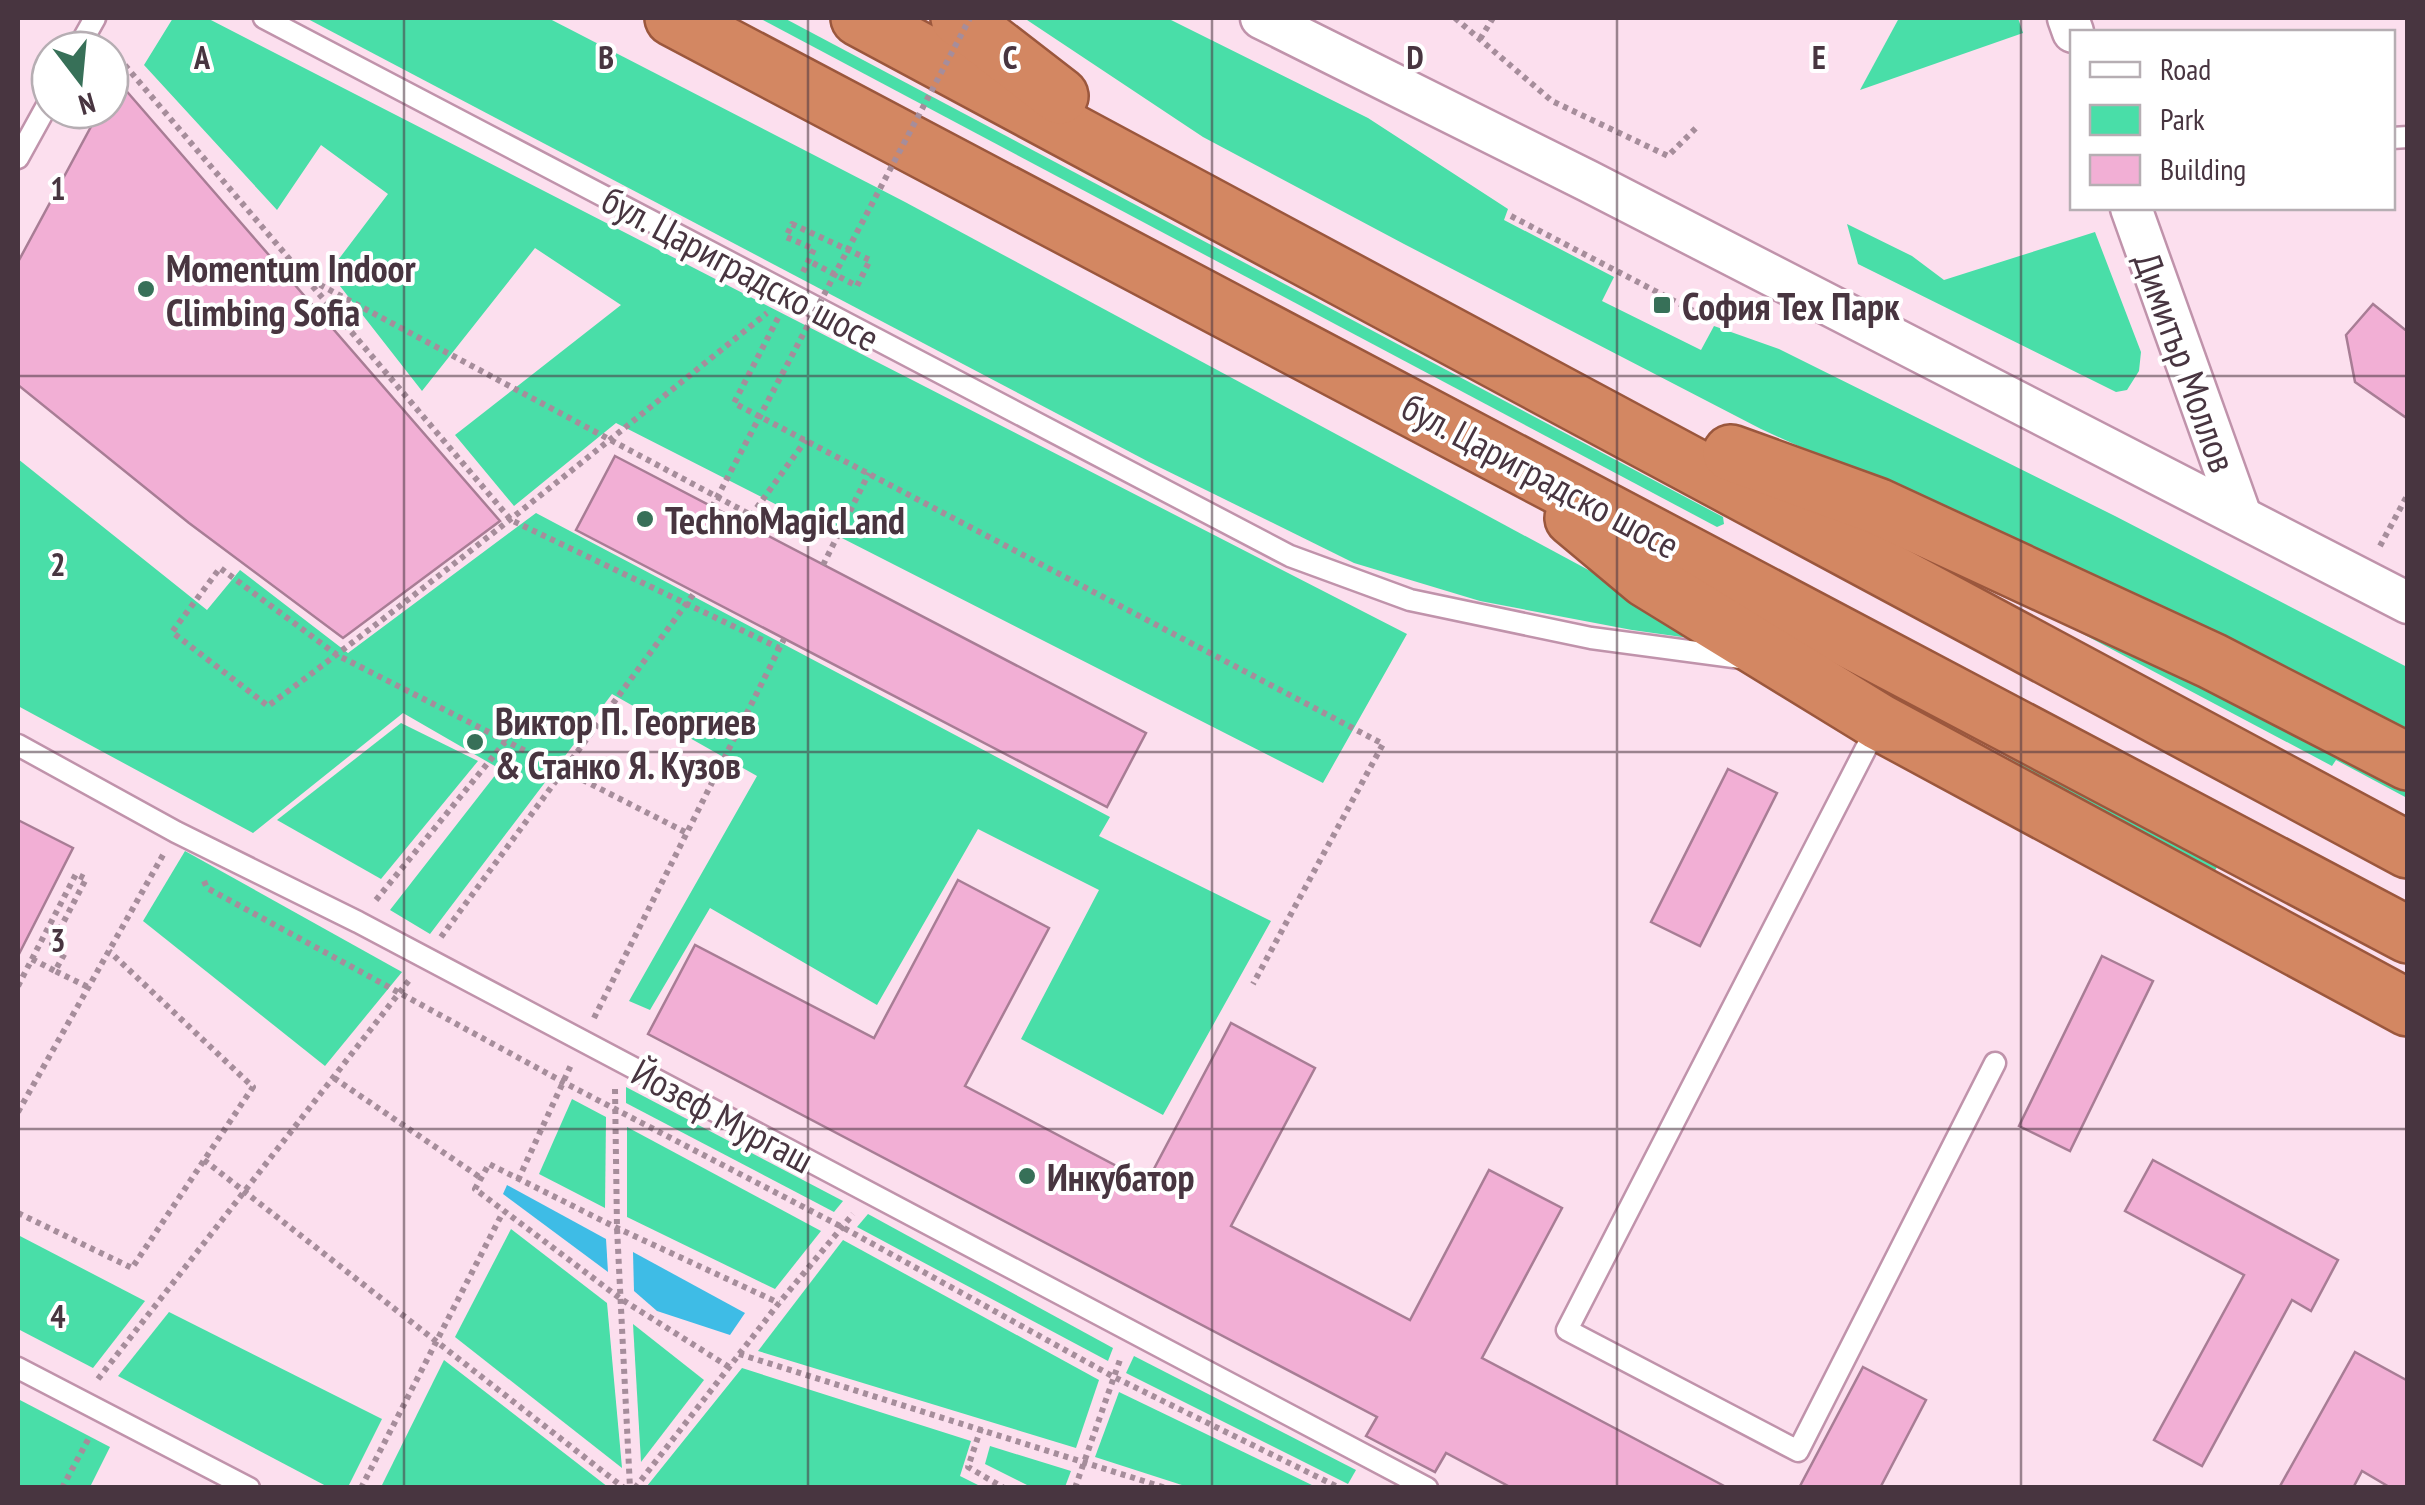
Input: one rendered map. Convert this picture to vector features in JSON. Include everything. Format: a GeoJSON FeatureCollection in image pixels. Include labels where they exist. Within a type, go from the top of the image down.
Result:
{"type":"FeatureCollection","features":[{"type":"Feature","properties":{"kind":"highway","name":"бул. Цариградско шосе"},"geometry":{"type":"LineString","coordinates":[[673,18],[2408,936]]}},
{"type":"Feature","properties":{"kind":"highway"},"geometry":{"type":"LineString","coordinates":[[859,18],[2408,850]]}},
{"type":"Feature","properties":{"kind":"highway"},"geometry":{"type":"LineString","coordinates":[[960,18],[1185,193]]}},
{"type":"Feature","properties":{"kind":"highway"},"geometry":{"type":"LineString","coordinates":[[1564,394],[1877,506],[2212,661],[2408,762]]}},
{"type":"Feature","properties":{"kind":"highway"},"geometry":{"type":"LineString","coordinates":[[1486,446],[1646,579],[1879,722],[2408,1008]]}},
{"type":"Feature","properties":{"kind":"street"},"geometry":{"type":"LineString","coordinates":[[1262,18],[2408,602]]}},
{"type":"Feature","properties":{"kind":"street","name":"Димитър Моллов"},"geometry":{"type":"LineString","coordinates":[[2132,210],[2240,516]]}},
{"type":"Feature","properties":{"kind":"lane","name":"бул. Цариградско шосе"},"geometry":{"type":"LineString","coordinates":[[264,18],[787,300],[1290,556],[1410,600],[1591,638],[1795,668]]}},
{"type":"Feature","properties":{"kind":"lane"},"geometry":{"type":"LineString","coordinates":[[18,158],[33,130]]}},
{"type":"Feature","properties":{"kind":"lane"},"geometry":{"type":"LineString","coordinates":[[1879,722],[1567,1330],[1798,1451],[1995,1063]]}},
{"type":"Feature","properties":{"kind":"lane","name":"Йозеф Мургаш"},"geometry":{"type":"LineString","coordinates":[[18,745],[176,832],[358,922],[1427,1488]]}},
{"type":"Feature","properties":{"kind":"lane"},"geometry":{"type":"LineString","coordinates":[[18,1368],[249,1488]]}},
{"type":"Feature","properties":{"kind":"path"},"geometry":{"type":"LineString","coordinates":[[712,507],[970,18]]}},
{"type":"Feature","properties":{"kind":"path"},"geometry":{"type":"LineString","coordinates":[[1455,18],[1552,101],[1668,156],[1698,126]]}},
{"type":"Feature","properties":{"kind":"path"},"geometry":{"type":"LineString","coordinates":[[1480,39],[1493,18]]}},
{"type":"Feature","properties":{"kind":"path"},"geometry":{"type":"LineString","coordinates":[[93,22],[511,520],[780,648]]}},
{"type":"Feature","properties":{"kind":"path"},"geometry":{"type":"LineString","coordinates":[[1511,216],[1705,318]]}},
{"type":"Feature","properties":{"kind":"path"},"geometry":{"type":"LineString","coordinates":[[792,224],[848,250],[870,260],[857,286],[809,262],[814,250],[786,237],[792,224]]}},
{"type":"Feature","properties":{"kind":"path"},"geometry":{"type":"LineString","coordinates":[[305,277],[751,515]]}},
{"type":"Feature","properties":{"kind":"path"},"geometry":{"type":"LineString","coordinates":[[685,832],[337,655],[220,568],[172,632],[268,706],[337,655],[511,520],[787,300]]}},
{"type":"Feature","properties":{"kind":"path"},"geometry":{"type":"LineString","coordinates":[[787,300],[734,403],[1383,744],[1253,984]]}},
{"type":"Feature","properties":{"kind":"path"},"geometry":{"type":"LineString","coordinates":[[745,524],[806,440]]}},
{"type":"Feature","properties":{"kind":"path"},"geometry":{"type":"LineString","coordinates":[[823,565],[869,474]]}},
{"type":"Feature","properties":{"kind":"path"},"geometry":{"type":"LineString","coordinates":[[81,1400],[426,958],[695,592]]}},
{"type":"Feature","properties":{"kind":"path"},"geometry":{"type":"LineString","coordinates":[[518,1180],[685,832],[784,638]]}},
{"type":"Feature","properties":{"kind":"path"},"geometry":{"type":"LineString","coordinates":[[358,922],[505,742]]}},
{"type":"Feature","properties":{"kind":"path"},"geometry":{"type":"LineString","coordinates":[[18,1112],[20,1102],[176,832]]}},
{"type":"Feature","properties":{"kind":"path"},"geometry":{"type":"LineString","coordinates":[[176,832],[208,888],[1114,1377],[1340,1488]]}},
{"type":"Feature","properties":{"kind":"path"},"geometry":{"type":"LineString","coordinates":[[18,986],[76,874],[86,879],[52,944],[66,951],[56,971]]}},
{"type":"Feature","properties":{"kind":"path"},"geometry":{"type":"LineString","coordinates":[[18,1213],[132,1268],[253,1087],[109,950]]}},
{"type":"Feature","properties":{"kind":"path"},"geometry":{"type":"LineString","coordinates":[[32,959],[88,987]]}},
{"type":"Feature","properties":{"kind":"path"},"geometry":{"type":"LineString","coordinates":[[616,1059],[617,1228],[630,1488]]}},
{"type":"Feature","properties":{"kind":"path"},"geometry":{"type":"LineString","coordinates":[[334,1078],[482,1178]]}},
{"type":"Feature","properties":{"kind":"path"},"geometry":{"type":"LineString","coordinates":[[204,1160],[630,1488]]}},
{"type":"Feature","properties":{"kind":"path"},"geometry":{"type":"LineString","coordinates":[[729,1367],[621,1299],[475,1189],[490,1164],[779,1303]]}},
{"type":"Feature","properties":{"kind":"path"},"geometry":{"type":"LineString","coordinates":[[630,1488],[870,1194]]}},
{"type":"Feature","properties":{"kind":"path"},"geometry":{"type":"LineString","coordinates":[[361,1488],[503,1212]]}},
{"type":"Feature","properties":{"kind":"path"},"geometry":{"type":"LineString","coordinates":[[1075,1488],[1130,1332]]}},
{"type":"Feature","properties":{"kind":"path"},"geometry":{"type":"LineString","coordinates":[[739,1354],[1166,1488]]}},
{"type":"Feature","properties":{"kind":"path"},"geometry":{"type":"LineString","coordinates":[[62,1488],[102,1411]]}},
{"type":"Feature","properties":{"kind":"path"},"geometry":{"type":"LineString","coordinates":[[980,1428],[968,1468],[1004,1488]]}},
{"type":"Feature","properties":{"kind":"green space"},"geometry":{"type":"Polygon","coordinates":[[[173,18],[207,18],[1407,634],[1323,783],[616,423],[514,506],[455,435],[621,305],[535,248],[422,391],[329,272],[388,194],[321,145],[277,210],[144,65],[173,18]]]}},
{"type":"Feature","properties":{"kind":"green space"},"geometry":{"type":"Polygon","coordinates":[[[306,18],[548,18],[905,202],[1672,615],[1696,639],[1480,601],[1354,563],[1149,462],[306,18]]]}},
{"type":"Feature","properties":{"kind":"green space"},"geometry":{"type":"Polygon","coordinates":[[[759,18],[784,18],[1723,517],[1724,524],[1717,527],[759,18]]]}},
{"type":"Feature","properties":{"kind":"green space"},"geometry":{"type":"Polygon","coordinates":[[[1024,18],[1167,18],[1368,118],[1508,209],[1504,220],[1614,277],[1602,301],[1701,350],[1714,326],[1779,349],[2407,667],[2407,737],[1957,518],[1761,429],[1404,244],[1203,137],[1024,18]]]}},
{"type":"Feature","properties":{"kind":"green space"},"geometry":{"type":"Polygon","coordinates":[[[1899,18],[2018,18],[2023,33],[1860,90],[1899,18]]]}},
{"type":"Feature","properties":{"kind":"green space"},"geometry":{"type":"Polygon","coordinates":[[[1847,224],[1912,256],[1944,280],[2095,232],[2141,352],[2139,371],[2127,390],[2116,392],[1858,264],[1847,224]]]}},
{"type":"Feature","properties":{"kind":"green space"},"geometry":{"type":"Polygon","coordinates":[[[18,459],[207,610],[240,570],[348,653],[536,513],[1110,817],[1099,836],[1271,921],[1163,1115],[1021,1039],[1099,890],[978,829],[877,1005],[710,908],[650,1010],[629,1001],[757,776],[612,694],[430,934],[390,910],[500,769],[403,713],[253,833],[18,706],[18,459]]]}},
{"type":"Feature","properties":{"kind":"green space"},"geometry":{"type":"Polygon","coordinates":[[[2053,613],[2407,785],[2407,798],[2336,760],[2332,766],[2051,617],[2053,613]]]}},
{"type":"Feature","properties":{"kind":"green space"},"geometry":{"type":"Polygon","coordinates":[[[401,723],[478,761],[381,879],[277,820],[401,723]]]}},
{"type":"Feature","properties":{"kind":"green space"},"geometry":{"type":"Polygon","coordinates":[[[2000,753],[2217,867],[2212,876],[2000,753]]]}},
{"type":"Feature","properties":{"kind":"green space"},"geometry":{"type":"Polygon","coordinates":[[[185,851],[402,972],[325,1066],[143,921],[185,851]]]}},
{"type":"Feature","properties":{"kind":"green space"},"geometry":{"type":"Polygon","coordinates":[[[626,1087],[843,1201],[834,1212],[626,1103],[626,1087]]]}},
{"type":"Feature","properties":{"kind":"green space"},"geometry":{"type":"Polygon","coordinates":[[[572,1099],[606,1117],[605,1208],[539,1174],[572,1099]]]}},
{"type":"Feature","properties":{"kind":"green space"},"geometry":{"type":"Polygon","coordinates":[[[627,1127],[821,1231],[775,1289],[627,1217],[627,1127]]]}},
{"type":"Feature","properties":{"kind":"green space"},"geometry":{"type":"Polygon","coordinates":[[[868,1214],[1113,1348],[1108,1361],[857,1227],[868,1214]]]}},
{"type":"Feature","properties":{"kind":"green space"},"geometry":{"type":"Polygon","coordinates":[[[511,1229],[607,1303],[622,1468],[455,1337],[511,1229]]]}},
{"type":"Feature","properties":{"kind":"green space"},"geometry":{"type":"Polygon","coordinates":[[[18,1235],[145,1301],[93,1368],[18,1329],[18,1235]]]}},
{"type":"Feature","properties":{"kind":"green space"},"geometry":{"type":"Polygon","coordinates":[[[843,1240],[1099,1380],[1076,1448],[758,1351],[843,1240]]]}},
{"type":"Feature","properties":{"kind":"green space"},"geometry":{"type":"Polygon","coordinates":[[[169,1312],[382,1419],[348,1487],[328,1487],[118,1376],[169,1312]]]}},
{"type":"Feature","properties":{"kind":"green space"},"geometry":{"type":"Polygon","coordinates":[[[633,1324],[704,1380],[641,1462],[633,1324]]]}},
{"type":"Feature","properties":{"kind":"green space"},"geometry":{"type":"Polygon","coordinates":[[[1134,1356],[1356,1470],[1348,1484],[1126,1373],[1134,1356]]]}},
{"type":"Feature","properties":{"kind":"green space"},"geometry":{"type":"Polygon","coordinates":[[[444,1360],[608,1487],[381,1487],[444,1360]]]}},
{"type":"Feature","properties":{"kind":"green space"},"geometry":{"type":"Polygon","coordinates":[[[742,1368],[971,1441],[960,1476],[982,1487],[647,1486],[742,1368]]]}},
{"type":"Feature","properties":{"kind":"green space"},"geometry":{"type":"Polygon","coordinates":[[[1119,1392],[1316,1487],[1188,1487],[1095,1457],[1119,1392]]]}},
{"type":"Feature","properties":{"kind":"green space"},"geometry":{"type":"Polygon","coordinates":[[[18,1399],[110,1447],[90,1487],[18,1487],[18,1399]]]}},
{"type":"Feature","properties":{"kind":"green space"},"geometry":{"type":"Polygon","coordinates":[[[990,1446],[1071,1471],[1065,1487],[1031,1487],[985,1464],[990,1446]]]}},
{"type":"Feature","properties":{"kind":"water"},"geometry":{"type":"Polygon","coordinates":[[[507,1185],[606,1239],[608,1272],[503,1194],[507,1185]]]}},
{"type":"Feature","properties":{"kind":"water"},"geometry":{"type":"Polygon","coordinates":[[[633,1252],[745,1313],[730,1335],[657,1311],[634,1291],[633,1252]]]}},
{"type":"Feature","properties":{"kind":"building"},"geometry":{"type":"Polygon","coordinates":[[[130,95],[500,521],[343,638],[189,523],[18,385],[18,262],[89,130],[130,130],[130,95]]]}},
{"type":"Feature","properties":{"kind":"building"},"geometry":{"type":"Polygon","coordinates":[[[2373,304],[2408,332],[2408,419],[2355,382],[2346,335],[2373,304]]]}},
{"type":"Feature","properties":{"kind":"building"},"geometry":{"type":"Polygon","coordinates":[[[615,456],[1146,733],[1107,807],[576,530],[615,456]]]}},
{"type":"Feature","properties":{"kind":"building"},"geometry":{"type":"Polygon","coordinates":[[[1728,769],[1777,793],[1700,946],[1651,922],[1728,769]]]}},
{"type":"Feature","properties":{"kind":"building"},"geometry":{"type":"Polygon","coordinates":[[[18,820],[73,848],[18,956],[18,820]]]}},
{"type":"Feature","properties":{"kind":"building","name":"Инкубатор"},"geometry":{"type":"Polygon","coordinates":[[[958,880],[1049,928],[965,1086],[1147,1182],[1231,1023],[1315,1068],[1231,1226],[1410,1320],[1489,1170],[1562,1208],[1482,1358],[1728,1488],[1512,1488],[1446,1453],[1435,1472],[1366,1436],[1377,1417],[648,1034],[695,945],[874,1038],[958,880]]]}},
{"type":"Feature","properties":{"kind":"building"},"geometry":{"type":"Polygon","coordinates":[[[2102,956],[2153,981],[2070,1151],[2019,1126],[2102,956]]]}},
{"type":"Feature","properties":{"kind":"building"},"geometry":{"type":"Polygon","coordinates":[[[2153,1160],[2338,1260],[2311,1311],[2292,1300],[2202,1466],[2154,1440],[2244,1275],[2125,1211],[2153,1160]]]}},
{"type":"Feature","properties":{"kind":"building"},"geometry":{"type":"Polygon","coordinates":[[[2355,1352],[2408,1381],[2408,1488],[2391,1488],[2362,1471],[2353,1488],[2279,1488],[2355,1352]]]}},
{"type":"Feature","properties":{"kind":"building"},"geometry":{"type":"Polygon","coordinates":[[[1863,1367],[1926,1400],[1880,1488],[1799,1488],[1863,1367]]]}},
{"type":"Feature","properties":{"kind":"place","name":"Momentum Indoor Climbing Sofia"},"geometry":{"type":"Point","coordinates":[146,289]}},
{"type":"Feature","properties":{"kind":"place","name":"София Тех Парк"},"geometry":{"type":"Point","coordinates":[1662,305]}},
{"type":"Feature","properties":{"kind":"place","name":"TechnoMagicLand"},"geometry":{"type":"Point","coordinates":[645,519]}},
{"type":"Feature","properties":{"kind":"place","name":"Виктор П. Георгиев & Станко Я. Кузов"},"geometry":{"type":"Point","coordinates":[475,742]}},
{"type":"Feature","properties":{"kind":"place","name":"Инкубатор"},"geometry":{"type":"Point","coordinates":[1027,1176]}}]}
